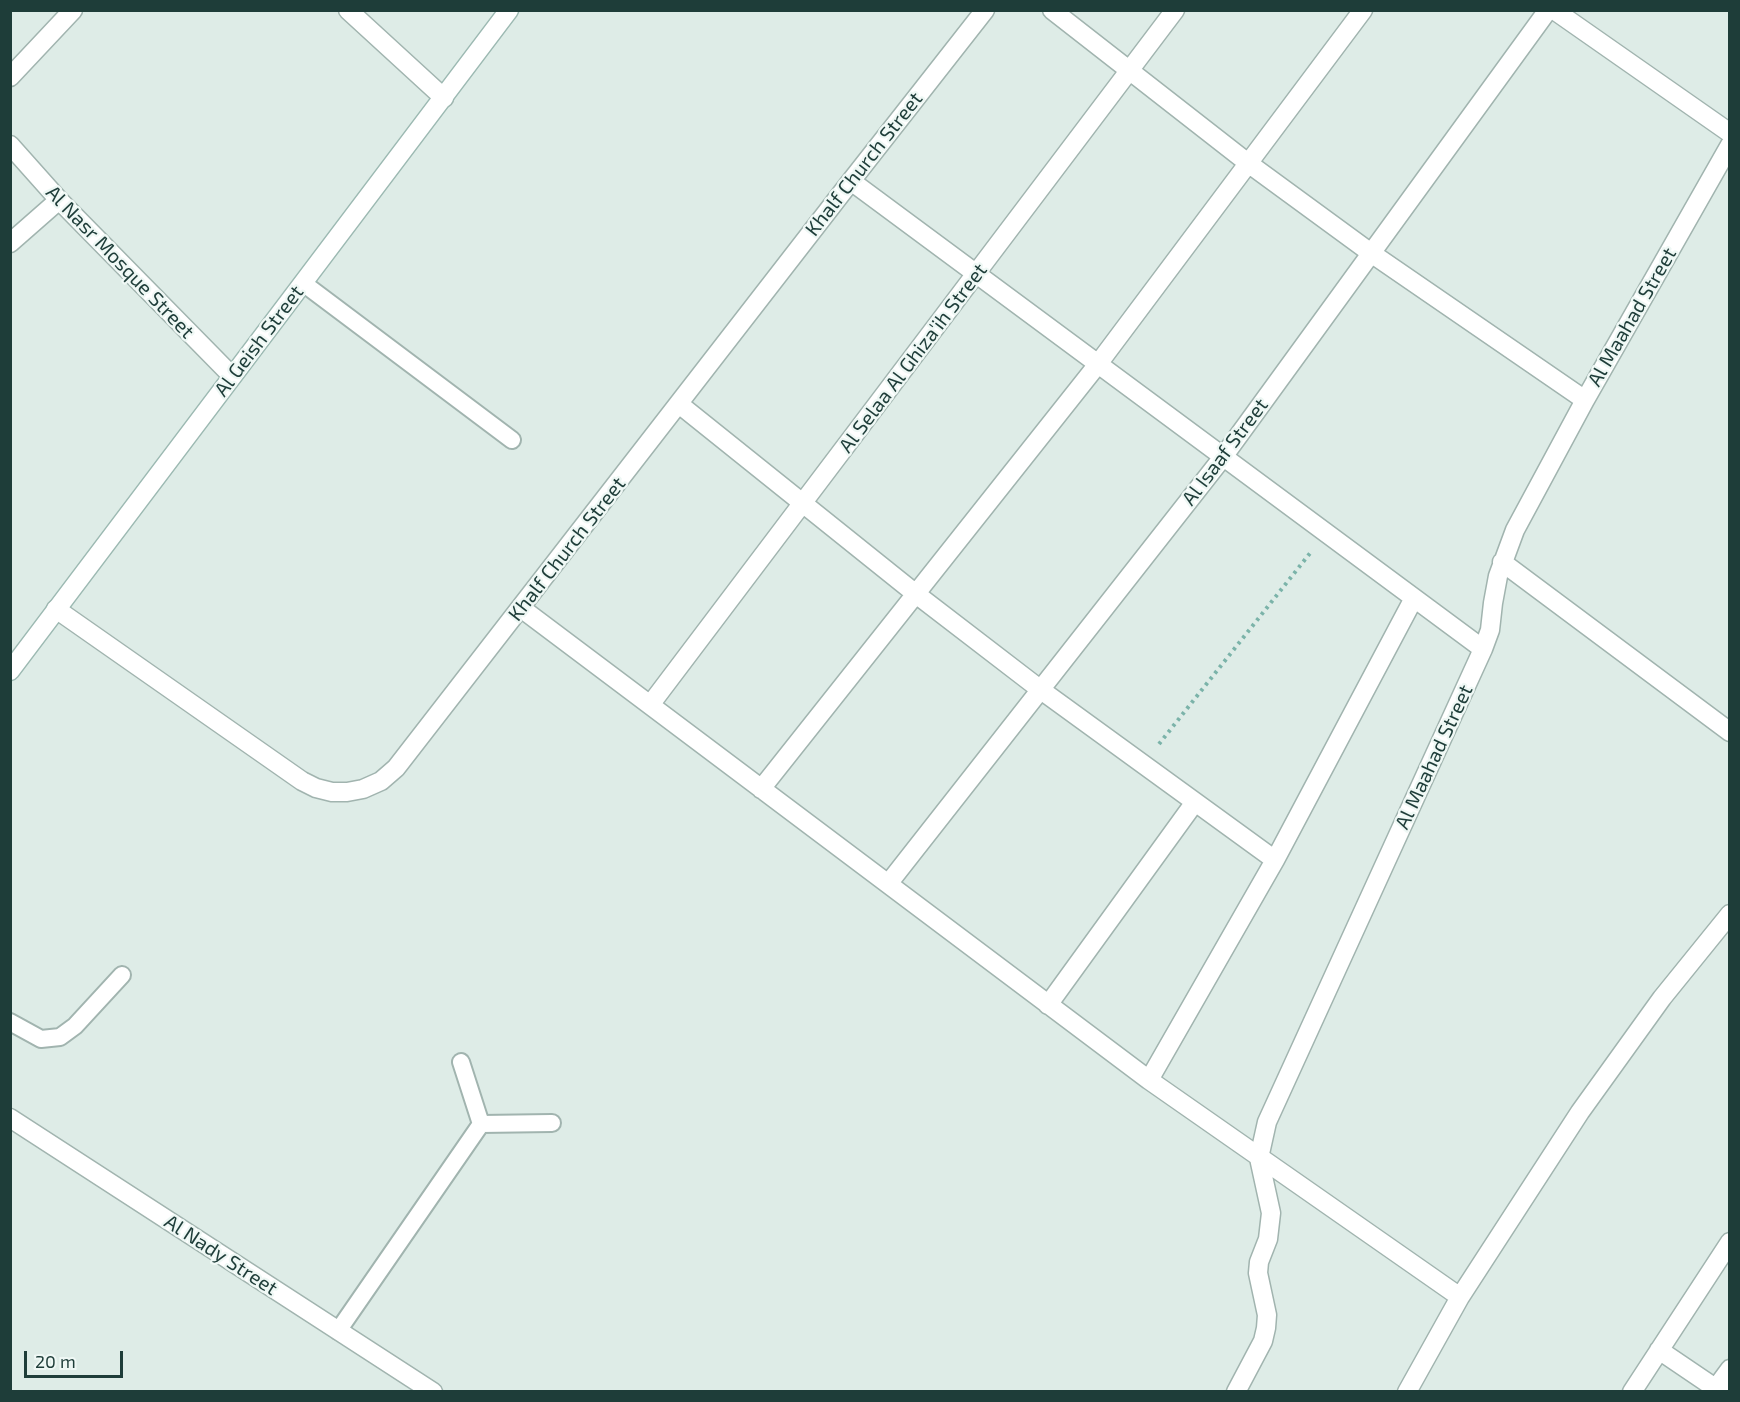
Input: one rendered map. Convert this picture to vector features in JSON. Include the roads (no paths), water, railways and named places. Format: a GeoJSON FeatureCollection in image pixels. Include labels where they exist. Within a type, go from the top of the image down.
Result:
{"type":"FeatureCollection","features":[{"type":"Feature","properties":{"kind":"street"},"geometry":{"type":"LineString","coordinates":[[10,76],[73,10]]}},
{"type":"Feature","properties":{"kind":"street"},"geometry":{"type":"LineString","coordinates":[[348,10],[444,98]]}},
{"type":"Feature","properties":{"kind":"street","name":"Al Geish Street"},"geometry":{"type":"LineString","coordinates":[[10,671],[509,10]]}},
{"type":"Feature","properties":{"kind":"street","name":"Khalf Church Street"},"geometry":{"type":"LineString","coordinates":[[56,609],[302,781],[324,790],[347,792],[363,789],[381,781],[396,768],[985,10]]}},
{"type":"Feature","properties":{"kind":"street"},"geometry":{"type":"LineString","coordinates":[[1052,10],[1248,163],[1371,253],[1585,400]]}},
{"type":"Feature","properties":{"kind":"street","name":"Al Selaa Al Ghiza'ih Street"},"geometry":{"type":"LineString","coordinates":[[650,705],[1175,10]]}},
{"type":"Feature","properties":{"kind":"street"},"geometry":{"type":"LineString","coordinates":[[762,789],[1098,364],[1363,10]]}},
{"type":"Feature","properties":{"kind":"street","name":"Al Isaaf Street"},"geometry":{"type":"LineString","coordinates":[[888,885],[1223,457],[1548,10]]}},
{"type":"Feature","properties":{"kind":"street"},"geometry":{"type":"LineString","coordinates":[[1554,10],[1730,133]]}},
{"type":"Feature","properties":{"kind":"street","name":"Al Nasr Mosque Street"},"geometry":{"type":"LineString","coordinates":[[10,145],[59,200],[232,376]]}},
{"type":"Feature","properties":{"kind":"street","name":"Al Maahad Street"},"geometry":{"type":"LineString","coordinates":[[1236,1392],[1263,1341],[1266,1328],[1266,1315],[1258,1273],[1259,1262],[1268,1239],[1271,1212],[1259,1158],[1267,1122],[1483,649],[1490,630],[1492,603],[1502,562],[1515,530],[1585,400],[1730,145]]}},
{"type":"Feature","properties":{"kind":"street"},"geometry":{"type":"LineString","coordinates":[[851,181],[1483,649]]}},
{"type":"Feature","properties":{"kind":"street"},"geometry":{"type":"LineString","coordinates":[[10,243],[59,200]]}},
{"type":"Feature","properties":{"kind":"street"},"geometry":{"type":"LineString","coordinates":[[679,404],[916,594],[1041,690],[1275,860]]}},
{"type":"Feature","properties":{"kind":"street"},"geometry":{"type":"LineString","coordinates":[[1502,562],[1730,732]]}},
{"type":"Feature","properties":{"kind":"street"},"geometry":{"type":"LineString","coordinates":[[1149,1080],[1275,860],[1414,598]]}},
{"type":"Feature","properties":{"kind":"street"},"geometry":{"type":"LineString","coordinates":[[521,608],[1149,1080],[1460,1297]]}},
{"type":"Feature","properties":{"kind":"street"},"geometry":{"type":"LineString","coordinates":[[1048,1005],[1195,802]]}},
{"type":"Feature","properties":{"kind":"street"},"geometry":{"type":"LineString","coordinates":[[1407,1392],[1460,1297],[1580,1112],[1662,998],[1730,914]]}},
{"type":"Feature","properties":{"kind":"street","name":"Al Nady Street"},"geometry":{"type":"LineString","coordinates":[[10,1118],[433,1392]]}},
{"type":"Feature","properties":{"kind":"street"},"geometry":{"type":"LineString","coordinates":[[1632,1392],[1730,1242]]}},
{"type":"Feature","properties":{"kind":"street"},"geometry":{"type":"LineString","coordinates":[[1659,1350],[1719,1390],[1730,1369]]}},
{"type":"Feature","properties":{"kind":"lane"},"geometry":{"type":"LineString","coordinates":[[303,283],[512,440]]}},
{"type":"Feature","properties":{"kind":"lane"},"geometry":{"type":"LineString","coordinates":[[10,1022],[41,1039],[60,1037],[75,1026],[122,975]]}},
{"type":"Feature","properties":{"kind":"lane"},"geometry":{"type":"LineString","coordinates":[[461,1062],[481,1124]]}},
{"type":"Feature","properties":{"kind":"lane"},"geometry":{"type":"LineString","coordinates":[[481,1124],[552,1123]]}},
{"type":"Feature","properties":{"kind":"lane"},"geometry":{"type":"LineString","coordinates":[[338,1331],[481,1124]]}}]}
